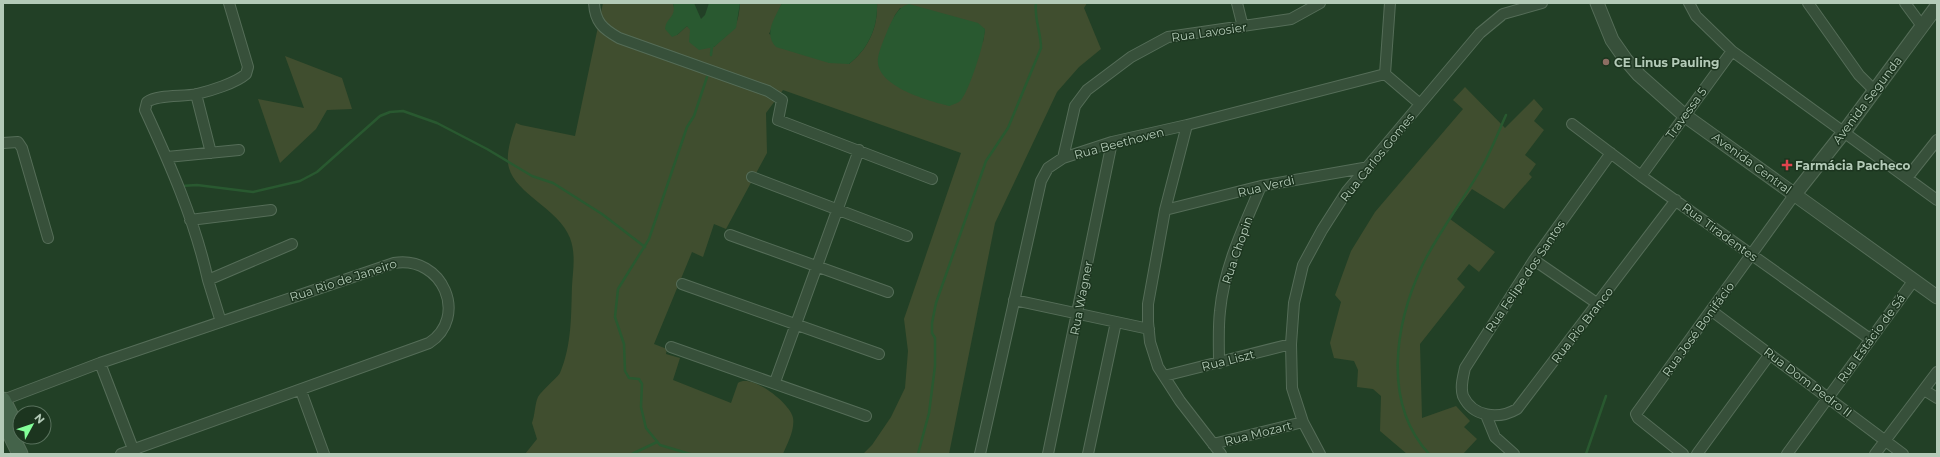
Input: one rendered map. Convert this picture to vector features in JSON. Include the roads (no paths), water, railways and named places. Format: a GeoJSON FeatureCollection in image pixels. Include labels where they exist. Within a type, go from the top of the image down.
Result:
{"type":"FeatureCollection","features":[{"type":"Feature","properties":{"kind":"main road"},"geometry":{"type":"LineString","coordinates":[[3,400],[12,419]]}},
{"type":"Feature","properties":{"kind":"main road"},"geometry":{"type":"LineString","coordinates":[[3,419],[20,454]]}},
{"type":"Feature","properties":{"kind":"main road"},"geometry":{"type":"LineString","coordinates":[[24,445],[29,454]]}},
{"type":"Feature","properties":{"kind":"street"},"geometry":{"type":"LineString","coordinates":[[221,322],[190,220],[167,157],[145,110],[147,102],[154,99],[196,94],[235,81],[247,72],[248,67],[229,3]]}},
{"type":"Feature","properties":{"kind":"street"},"geometry":{"type":"LineString","coordinates":[[594,3],[595,14],[600,24],[619,38],[768,91],[782,100],[778,120],[932,179]]}},
{"type":"Feature","properties":{"kind":"street"},"geometry":{"type":"LineString","coordinates":[[1237,3],[1242,27]]}},
{"type":"Feature","properties":{"kind":"street","name":"Rua Lavosier"},"geometry":{"type":"LineString","coordinates":[[1063,158],[1075,106],[1079,99],[1087,90],[1148,47],[1168,37],[1291,19],[1320,3]]}},
{"type":"Feature","properties":{"kind":"street"},"geometry":{"type":"LineString","coordinates":[[1390,3],[1385,74],[1420,104]]}},
{"type":"Feature","properties":{"kind":"street"},"geometry":{"type":"LineString","coordinates":[[1503,14],[1505,3]]}},
{"type":"Feature","properties":{"kind":"street","name":"Rua Carlos Gomes"},"geometry":{"type":"LineString","coordinates":[[1320,454],[1303,422],[1292,388],[1291,344],[1294,303],[1303,265],[1322,230],[1347,191],[1369,167],[1480,33],[1503,14],[1542,3]]}},
{"type":"Feature","properties":{"kind":"street","name":"Avenida Central"},"geometry":{"type":"LineString","coordinates":[[1597,3],[1612,40],[1626,60],[1639,75],[1684,115],[1937,297]]}},
{"type":"Feature","properties":{"kind":"street"},"geometry":{"type":"LineString","coordinates":[[1689,3],[1696,16],[1732,50],[1937,200]]}},
{"type":"Feature","properties":{"kind":"street"},"geometry":{"type":"LineString","coordinates":[[1808,3],[1859,75],[1874,90]]}},
{"type":"Feature","properties":{"kind":"street"},"geometry":{"type":"LineString","coordinates":[[1905,3],[1922,26]]}},
{"type":"Feature","properties":{"kind":"street","name":"Avenida Segunda"},"geometry":{"type":"LineString","coordinates":[[1794,194],[1844,132],[1937,6]]}},
{"type":"Feature","properties":{"kind":"street","name":"Travessa 5"},"geometry":{"type":"LineString","coordinates":[[1642,176],[1684,115],[1732,50]]}},
{"type":"Feature","properties":{"kind":"street","name":"Rua Beethoven"},"geometry":{"type":"LineString","coordinates":[[980,454],[1041,180],[1048,168],[1063,158],[1112,142],[1187,125],[1385,74]]}},
{"type":"Feature","properties":{"kind":"street"},"geometry":{"type":"LineString","coordinates":[[196,94],[211,153]]}},
{"type":"Feature","properties":{"kind":"street","name":"Rua Tiradentes"},"geometry":{"type":"LineString","coordinates":[[1572,124],[1642,176],[1870,339]]}},
{"type":"Feature","properties":{"kind":"street"},"geometry":{"type":"LineString","coordinates":[[1187,125],[1165,210],[1148,304],[1150,342],[1158,367],[1180,401],[1221,454]]}},
{"type":"Feature","properties":{"kind":"street"},"geometry":{"type":"LineString","coordinates":[[1907,178],[1937,140]]}},
{"type":"Feature","properties":{"kind":"street"},"geometry":{"type":"LineString","coordinates":[[3,143],[18,142],[22,148],[48,238]]}},
{"type":"Feature","properties":{"kind":"street","name":"Rua Wagner"},"geometry":{"type":"LineString","coordinates":[[1048,454],[1078,314],[1112,142]]}},
{"type":"Feature","properties":{"kind":"street"},"geometry":{"type":"LineString","coordinates":[[167,157],[239,150]]}},
{"type":"Feature","properties":{"kind":"street"},"geometry":{"type":"LineString","coordinates":[[776,382],[859,150]]}},
{"type":"Feature","properties":{"kind":"street","name":"Rua Felipe dos Santos"},"geometry":{"type":"LineString","coordinates":[[1486,415],[1470,406],[1463,395],[1462,381],[1465,368],[1534,260],[1611,153]]}},
{"type":"Feature","properties":{"kind":"street","name":"Rua Verdi"},"geometry":{"type":"LineString","coordinates":[[1165,210],[1261,186],[1369,167]]}},
{"type":"Feature","properties":{"kind":"street"},"geometry":{"type":"LineString","coordinates":[[752,177],[907,236]]}},
{"type":"Feature","properties":{"kind":"street","name":"Rua Chopin"},"geometry":{"type":"LineString","coordinates":[[1219,363],[1220,310],[1229,268],[1241,232],[1261,186]]}},
{"type":"Feature","properties":{"kind":"street","name":"Rua José Bonifácio"},"geometry":{"type":"LineString","coordinates":[[1683,454],[1638,418],[1636,414],[1752,255],[1794,194]]}},
{"type":"Feature","properties":{"kind":"street","name":"Rua Rio Branco"},"geometry":{"type":"LineString","coordinates":[[1486,415],[1502,415],[1517,409],[1676,200]]}},
{"type":"Feature","properties":{"kind":"street"},"geometry":{"type":"LineString","coordinates":[[190,220],[271,210]]}},
{"type":"Feature","properties":{"kind":"street"},"geometry":{"type":"LineString","coordinates":[[730,235],[888,292]]}},
{"type":"Feature","properties":{"kind":"street"},"geometry":{"type":"LineString","coordinates":[[208,280],[292,244]]}},
{"type":"Feature","properties":{"kind":"street"},"geometry":{"type":"LineString","coordinates":[[1534,260],[1598,304]]}},
{"type":"Feature","properties":{"kind":"street","name":"Rua Rio de Janeiro"},"geometry":{"type":"LineString","coordinates":[[3,400],[100,364],[394,263],[406,261],[417,263],[427,267],[436,274],[448,298],[447,316],[438,337],[429,343],[134,452],[121,454]]}},
{"type":"Feature","properties":{"kind":"street","name":"Rua Estácio de Sá"},"geometry":{"type":"LineString","coordinates":[[1787,454],[1914,280]]}},
{"type":"Feature","properties":{"kind":"street"},"geometry":{"type":"LineString","coordinates":[[682,284],[879,354]]}},
{"type":"Feature","properties":{"kind":"street"},"geometry":{"type":"LineString","coordinates":[[1014,300],[1149,329]]}},
{"type":"Feature","properties":{"kind":"street","name":"Rua Dom Pedro II"},"geometry":{"type":"LineString","coordinates":[[1712,310],[1903,454]]}},
{"type":"Feature","properties":{"kind":"street"},"geometry":{"type":"LineString","coordinates":[[1088,454],[1116,322]]}},
{"type":"Feature","properties":{"kind":"street","name":"Rua Liszt"},"geometry":{"type":"LineString","coordinates":[[1164,376],[1291,344]]}},
{"type":"Feature","properties":{"kind":"street"},"geometry":{"type":"LineString","coordinates":[[671,347],[776,382],[866,416]]}},
{"type":"Feature","properties":{"kind":"street"},"geometry":{"type":"LineString","coordinates":[[1697,454],[1770,354]]}},
{"type":"Feature","properties":{"kind":"street"},"geometry":{"type":"LineString","coordinates":[[100,364],[134,452]]}},
{"type":"Feature","properties":{"kind":"street"},"geometry":{"type":"LineString","coordinates":[[1875,454],[1924,390],[1936,377]]}},
{"type":"Feature","properties":{"kind":"street"},"geometry":{"type":"LineString","coordinates":[[1924,390],[1937,398]]}},
{"type":"Feature","properties":{"kind":"street"},"geometry":{"type":"LineString","coordinates":[[301,391],[324,454]]}},
{"type":"Feature","properties":{"kind":"street"},"geometry":{"type":"LineString","coordinates":[[1486,415],[1495,437],[1514,454]]}},
{"type":"Feature","properties":{"kind":"street","name":"Rua Mozart"},"geometry":{"type":"LineString","coordinates":[[1213,444],[1303,422]]}},
{"type":"Feature","properties":{"kind":"waterway"},"geometry":{"type":"LineString","coordinates":[[918,454],[929,413],[935,366],[935,338],[932,333],[932,323],[936,303],[986,161],[1008,128],[1041,48],[1036,15],[1036,3]]}},
{"type":"Feature","properties":{"kind":"waterway"},"geometry":{"type":"LineString","coordinates":[[711,55],[712,46]]}},
{"type":"Feature","properties":{"kind":"waterway"},"geometry":{"type":"LineString","coordinates":[[690,454],[660,445],[646,428],[641,407],[642,384],[639,379],[629,378],[625,371],[624,344],[615,317],[618,289],[649,239],[687,127],[694,116],[707,77]]}},
{"type":"Feature","properties":{"kind":"waterway"},"geometry":{"type":"LineString","coordinates":[[181,186],[197,185],[253,192],[300,181],[317,172],[380,116],[390,112],[403,111],[437,123],[487,149],[532,176],[553,183],[602,214],[645,247]]}},
{"type":"Feature","properties":{"kind":"waterway"},"geometry":{"type":"LineString","coordinates":[[1429,454],[1414,434],[1404,411],[1399,387],[1398,363],[1400,338],[1405,313],[1422,266],[1482,167],[1506,115]]}},
{"type":"Feature","properties":{"kind":"waterway"},"geometry":{"type":"LineString","coordinates":[[1586,454],[1606,396]]}},
{"type":"Feature","properties":{"kind":"waterway"},"geometry":{"type":"LineString","coordinates":[[632,454],[657,442]]}},
{"type":"Feature","properties":{"kind":"place","name":"CE Linus Pauling"},"geometry":{"type":"Point","coordinates":[1606,62]}},
{"type":"Feature","properties":{"kind":"place","name":"Farmácia Pacheco"},"geometry":{"type":"Point","coordinates":[1787,165]}}]}
